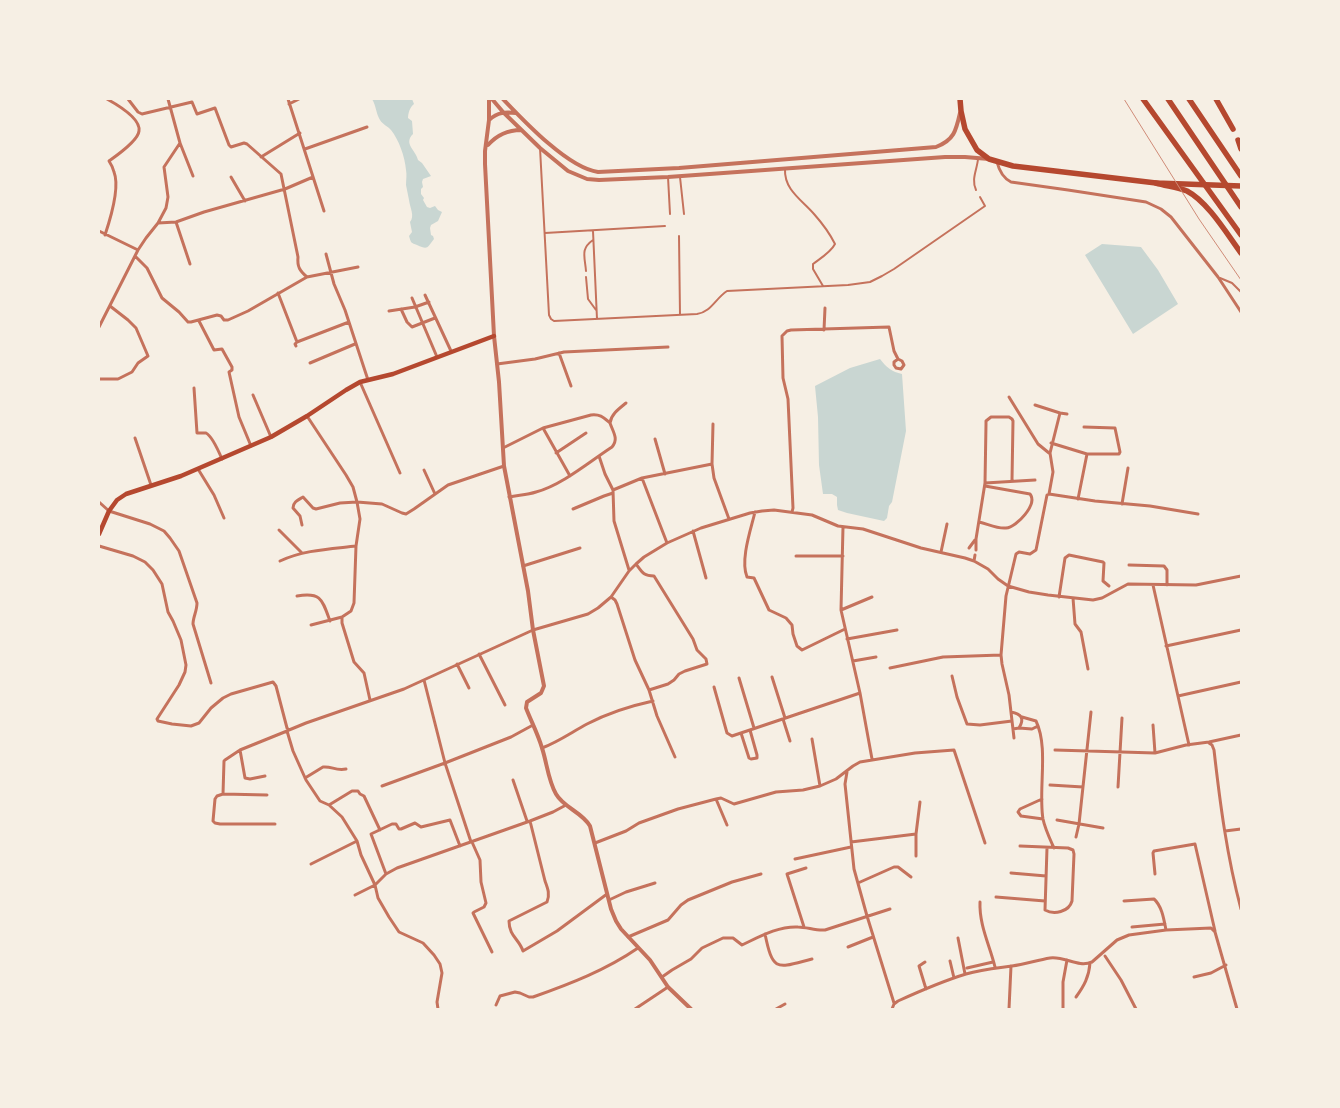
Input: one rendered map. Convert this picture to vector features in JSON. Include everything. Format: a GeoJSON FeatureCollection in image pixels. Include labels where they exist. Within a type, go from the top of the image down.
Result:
{"type":"FeatureCollection","features":[{"type":"Feature","properties":{"kind":"highway"},"geometry":{"type":"LineString","coordinates":[[960,99],[961,111],[971,140],[977,150],[996,162],[1013,166],[1156,183],[1241,186]]}},
{"type":"Feature","properties":{"kind":"highway"},"geometry":{"type":"LineString","coordinates":[[1143,99],[1241,235]]}},
{"type":"Feature","properties":{"kind":"highway"},"geometry":{"type":"LineString","coordinates":[[1168,99],[1241,207]]}},
{"type":"Feature","properties":{"kind":"highway"},"geometry":{"type":"LineString","coordinates":[[1189,99],[1241,176]]}},
{"type":"Feature","properties":{"kind":"highway"},"geometry":{"type":"LineString","coordinates":[[1216,99],[1234,129]]}},
{"type":"Feature","properties":{"kind":"highway"},"geometry":{"type":"LineString","coordinates":[[1238,140],[1241,149]]}},
{"type":"Feature","properties":{"kind":"highway"},"geometry":{"type":"LineString","coordinates":[[1156,183],[1186,191],[1193,196],[1214,215],[1241,253]]}},
{"type":"Feature","properties":{"kind":"main road"},"geometry":{"type":"LineString","coordinates":[[99,534],[109,511],[126,494],[165,482],[251,447],[307,416],[360,382],[393,374],[494,336]]}},
{"type":"Feature","properties":{"kind":"street"},"geometry":{"type":"LineString","coordinates":[[105,234],[111,214],[116,176],[109,161],[129,145],[139,130],[135,121],[126,111],[107,99]]}},
{"type":"Feature","properties":{"kind":"street"},"geometry":{"type":"LineString","coordinates":[[128,99],[138,112],[142,114],[192,102],[197,114],[215,108],[231,147],[244,143],[247,144],[280,172],[298,257],[297,265],[300,272],[307,277]]}},
{"type":"Feature","properties":{"kind":"street"},"geometry":{"type":"LineString","coordinates":[[168,99],[180,142],[193,176]]}},
{"type":"Feature","properties":{"kind":"street"},"geometry":{"type":"LineString","coordinates":[[288,99],[324,211]]}},
{"type":"Feature","properties":{"kind":"street"},"geometry":{"type":"LineString","coordinates":[[289,104],[299,99]]}},
{"type":"Feature","properties":{"kind":"street"},"geometry":{"type":"LineString","coordinates":[[490,99],[540,148],[568,171],[587,179],[668,177],[945,157],[989,159]]}},
{"type":"Feature","properties":{"kind":"street"},"geometry":{"type":"LineString","coordinates":[[490,99],[485,164],[502,448],[509,497],[528,591],[533,630],[544,686],[541,693],[528,701],[526,708],[542,748],[552,784],[558,797],[588,822],[616,921],[650,960],[668,987],[691,1009]]}},
{"type":"Feature","properties":{"kind":"street"},"geometry":{"type":"LineString","coordinates":[[503,99],[553,147],[586,170],[598,172],[679,168],[936,147],[946,143],[952,137],[961,111]]}},
{"type":"Feature","properties":{"kind":"street"},"geometry":{"type":"LineString","coordinates":[[489,120],[503,112],[516,113]]}},
{"type":"Feature","properties":{"kind":"street"},"geometry":{"type":"LineString","coordinates":[[305,149],[367,127]]}},
{"type":"Feature","properties":{"kind":"street"},"geometry":{"type":"LineString","coordinates":[[487,146],[500,135],[510,131],[521,130]]}},
{"type":"Feature","properties":{"kind":"street"},"geometry":{"type":"LineString","coordinates":[[261,157],[300,133]]}},
{"type":"Feature","properties":{"kind":"street"},"geometry":{"type":"LineString","coordinates":[[99,328],[138,250],[158,223],[168,204],[164,167],[180,142]]}},
{"type":"Feature","properties":{"kind":"street"},"geometry":{"type":"LineString","coordinates":[[996,162],[1006,180],[1010,182],[1153,204],[1171,217],[1218,277],[1241,312]]}},
{"type":"Feature","properties":{"kind":"street"},"geometry":{"type":"LineString","coordinates":[[668,168],[668,177]]}},
{"type":"Feature","properties":{"kind":"street"},"geometry":{"type":"LineString","coordinates":[[679,168],[680,176]]}},
{"type":"Feature","properties":{"kind":"street"},"geometry":{"type":"LineString","coordinates":[[231,177],[245,201]]}},
{"type":"Feature","properties":{"kind":"street"},"geometry":{"type":"LineString","coordinates":[[158,223],[176,222],[285,189],[313,177]]}},
{"type":"Feature","properties":{"kind":"street"},"geometry":{"type":"LineString","coordinates":[[176,222],[190,264]]}},
{"type":"Feature","properties":{"kind":"street"},"geometry":{"type":"LineString","coordinates":[[99,231],[138,250]]}},
{"type":"Feature","properties":{"kind":"street"},"geometry":{"type":"LineString","coordinates":[[326,254],[330,272],[368,380]]}},
{"type":"Feature","properties":{"kind":"street"},"geometry":{"type":"LineString","coordinates":[[136,256],[147,268],[162,298],[188,322],[217,315],[221,316],[224,320],[228,320],[248,311],[307,277],[358,267]]}},
{"type":"Feature","properties":{"kind":"street"},"geometry":{"type":"LineString","coordinates":[[278,293],[297,344],[349,322]]}},
{"type":"Feature","properties":{"kind":"street"},"geometry":{"type":"LineString","coordinates":[[425,295],[450,351]]}},
{"type":"Feature","properties":{"kind":"street"},"geometry":{"type":"LineString","coordinates":[[412,298],[437,357]]}},
{"type":"Feature","properties":{"kind":"street"},"geometry":{"type":"LineString","coordinates":[[389,310],[415,307],[428,302]]}},
{"type":"Feature","properties":{"kind":"street"},"geometry":{"type":"LineString","coordinates":[[99,379],[118,380],[132,372],[138,363],[148,356],[136,328],[110,306]]}},
{"type":"Feature","properties":{"kind":"street"},"geometry":{"type":"LineString","coordinates":[[824,308],[824,330]]}},
{"type":"Feature","properties":{"kind":"street"},"geometry":{"type":"LineString","coordinates":[[401,309],[411,327],[435,318]]}},
{"type":"Feature","properties":{"kind":"street"},"geometry":{"type":"LineString","coordinates":[[198,320],[214,350],[222,349],[232,367],[232,370],[229,372],[239,417],[251,447]]}},
{"type":"Feature","properties":{"kind":"street"},"geometry":{"type":"LineString","coordinates":[[792,512],[788,399],[783,378],[781,339],[785,332],[791,330],[889,327],[894,351],[898,359]]}},
{"type":"Feature","properties":{"kind":"street"},"geometry":{"type":"LineString","coordinates":[[310,363],[355,344]]}},
{"type":"Feature","properties":{"kind":"street"},"geometry":{"type":"LineString","coordinates":[[497,364],[535,359],[560,353],[668,347]]}},
{"type":"Feature","properties":{"kind":"street"},"geometry":{"type":"LineString","coordinates":[[560,353],[571,386]]}},
{"type":"Feature","properties":{"kind":"street"},"geometry":{"type":"LineString","coordinates":[[360,382],[400,473]]}},
{"type":"Feature","properties":{"kind":"street"},"geometry":{"type":"LineString","coordinates":[[194,388],[197,433],[208,435],[216,445],[222,459]]}},
{"type":"Feature","properties":{"kind":"street"},"geometry":{"type":"LineString","coordinates":[[253,395],[271,437]]}},
{"type":"Feature","properties":{"kind":"street"},"geometry":{"type":"LineString","coordinates":[[1009,397],[1038,444],[1050,453]]}},
{"type":"Feature","properties":{"kind":"street"},"geometry":{"type":"LineString","coordinates":[[610,423],[612,416],[626,402]]}},
{"type":"Feature","properties":{"kind":"street"},"geometry":{"type":"LineString","coordinates":[[1035,405],[1067,414]]}},
{"type":"Feature","properties":{"kind":"street"},"geometry":{"type":"LineString","coordinates":[[1014,738],[1008,689],[1002,664],[1008,586],[1016,554],[1019,552],[1030,554],[1036,550],[1046,495],[1049,494],[1053,472],[1050,453],[1051,443],[1060,413]]}},
{"type":"Feature","properties":{"kind":"street"},"geometry":{"type":"LineString","coordinates":[[502,448],[543,428],[598,414],[610,423],[616,436],[616,443],[612,448],[570,476],[536,492],[509,497]]}},
{"type":"Feature","properties":{"kind":"street"},"geometry":{"type":"LineString","coordinates":[[307,416],[353,487],[358,502],[360,520],[356,546],[354,603],[351,611],[342,617],[311,625]]}},
{"type":"Feature","properties":{"kind":"street"},"geometry":{"type":"LineString","coordinates":[[976,550],[985,484],[986,421],[991,417],[1009,417],[1013,421],[1012,480]]}},
{"type":"Feature","properties":{"kind":"street"},"geometry":{"type":"LineString","coordinates":[[713,424],[712,464],[715,484],[729,519]]}},
{"type":"Feature","properties":{"kind":"street"},"geometry":{"type":"LineString","coordinates":[[1051,443],[1087,454],[1117,454],[1120,452],[1115,428],[1084,427]]}},
{"type":"Feature","properties":{"kind":"street"},"geometry":{"type":"LineString","coordinates":[[543,428],[570,476]]}},
{"type":"Feature","properties":{"kind":"street"},"geometry":{"type":"LineString","coordinates":[[556,453],[586,433]]}},
{"type":"Feature","properties":{"kind":"street"},"geometry":{"type":"LineString","coordinates":[[135,438],[151,485]]}},
{"type":"Feature","properties":{"kind":"street"},"geometry":{"type":"LineString","coordinates":[[655,439],[665,474]]}},
{"type":"Feature","properties":{"kind":"street"},"geometry":{"type":"LineString","coordinates":[[1078,499],[1087,454]]}},
{"type":"Feature","properties":{"kind":"street"},"geometry":{"type":"LineString","coordinates":[[599,456],[613,491],[614,521],[629,571]]}},
{"type":"Feature","properties":{"kind":"street"},"geometry":{"type":"LineString","coordinates":[[573,509],[642,478],[712,464]]}},
{"type":"Feature","properties":{"kind":"street"},"geometry":{"type":"LineString","coordinates":[[302,525],[300,516],[293,508],[293,505],[303,497],[316,509],[340,503],[358,502],[382,504],[406,514],[448,485],[504,466]]}},
{"type":"Feature","properties":{"kind":"street"},"geometry":{"type":"LineString","coordinates":[[1122,504],[1128,468]]}},
{"type":"Feature","properties":{"kind":"street"},"geometry":{"type":"LineString","coordinates":[[198,469],[212,490],[224,518]]}},
{"type":"Feature","properties":{"kind":"street"},"geometry":{"type":"LineString","coordinates":[[424,470],[435,494]]}},
{"type":"Feature","properties":{"kind":"street"},"geometry":{"type":"LineString","coordinates":[[642,478],[667,543]]}},
{"type":"Feature","properties":{"kind":"street"},"geometry":{"type":"LineString","coordinates":[[985,484],[1012,480],[1035,480]]}},
{"type":"Feature","properties":{"kind":"street"},"geometry":{"type":"LineString","coordinates":[[979,522],[998,528],[1008,528],[1016,524],[1032,502],[1030,494],[985,484]]}},
{"type":"Feature","properties":{"kind":"street"},"geometry":{"type":"LineString","coordinates":[[1049,494],[1078,499],[1150,506],[1198,514]]}},
{"type":"Feature","properties":{"kind":"street"},"geometry":{"type":"LineString","coordinates":[[99,502],[109,511],[150,524],[164,531],[176,545],[197,603],[193,624],[211,683]]}},
{"type":"Feature","properties":{"kind":"street"},"geometry":{"type":"LineString","coordinates":[[224,794],[224,761],[240,750],[306,722],[404,689],[533,630],[588,614],[611,597],[629,571],[644,557],[667,543],[693,532],[755,512],[774,510],[812,515],[843,527],[863,529],[902,542],[974,561],[1008,586],[1028,592],[1059,597],[1094,600],[1102,598],[1128,584],[1196,585],[1241,576]]}},
{"type":"Feature","properties":{"kind":"street"},"geometry":{"type":"LineString","coordinates":[[755,512],[745,560],[745,573],[747,576],[754,578],[769,610],[786,618],[792,625],[792,634],[797,646],[802,650],[845,629]]}},
{"type":"Feature","properties":{"kind":"street"},"geometry":{"type":"LineString","coordinates":[[941,552],[947,524]]}},
{"type":"Feature","properties":{"kind":"street"},"geometry":{"type":"LineString","coordinates":[[843,527],[841,610],[872,759]]}},
{"type":"Feature","properties":{"kind":"street"},"geometry":{"type":"LineString","coordinates":[[279,530],[302,553]]}},
{"type":"Feature","properties":{"kind":"street"},"geometry":{"type":"LineString","coordinates":[[693,532],[706,578]]}},
{"type":"Feature","properties":{"kind":"street"},"geometry":{"type":"LineString","coordinates":[[970,548],[976,539]]}},
{"type":"Feature","properties":{"kind":"street"},"geometry":{"type":"LineString","coordinates":[[99,546],[133,556],[145,562],[162,584],[168,612],[180,640],[186,665],[182,678],[167,704],[158,715],[158,721],[185,727],[194,725],[211,708],[231,694],[273,682],[276,686],[293,751],[305,778],[320,801],[330,805],[342,817],[357,841],[361,855],[375,885],[378,898],[399,932],[423,943],[440,964],[442,974],[437,1002],[438,1009]]}},
{"type":"Feature","properties":{"kind":"street"},"geometry":{"type":"LineString","coordinates":[[280,561],[302,553],[356,546]]}},
{"type":"Feature","properties":{"kind":"street"},"geometry":{"type":"LineString","coordinates":[[523,566],[580,548]]}},
{"type":"Feature","properties":{"kind":"street"},"geometry":{"type":"LineString","coordinates":[[967,559],[968,553]]}},
{"type":"Feature","properties":{"kind":"street"},"geometry":{"type":"LineString","coordinates":[[974,561],[975,555]]}},
{"type":"Feature","properties":{"kind":"street"},"geometry":{"type":"LineString","coordinates":[[1059,597],[1066,558],[1069,555],[1103,562],[1103,581],[1109,586]]}},
{"type":"Feature","properties":{"kind":"street"},"geometry":{"type":"LineString","coordinates":[[796,556],[843,556]]}},
{"type":"Feature","properties":{"kind":"street"},"geometry":{"type":"LineString","coordinates":[[636,564],[644,574],[654,576],[697,650],[706,659],[707,664],[685,671],[668,684],[649,690]]}},
{"type":"Feature","properties":{"kind":"street"},"geometry":{"type":"LineString","coordinates":[[1129,566],[1164,566],[1167,570],[1167,585]]}},
{"type":"Feature","properties":{"kind":"street"},"geometry":{"type":"LineString","coordinates":[[1153,585],[1189,745]]}},
{"type":"Feature","properties":{"kind":"street"},"geometry":{"type":"LineString","coordinates":[[297,596],[315,595],[323,603],[330,621]]}},
{"type":"Feature","properties":{"kind":"street"},"geometry":{"type":"LineString","coordinates":[[611,597],[617,604],[635,660],[649,690],[674,757]]}},
{"type":"Feature","properties":{"kind":"street"},"geometry":{"type":"LineString","coordinates":[[841,610],[872,597]]}},
{"type":"Feature","properties":{"kind":"street"},"geometry":{"type":"LineString","coordinates":[[1073,598],[1075,624],[1081,632],[1088,669]]}},
{"type":"Feature","properties":{"kind":"street"},"geometry":{"type":"LineString","coordinates":[[342,617],[350,651],[356,665],[364,673],[370,700]]}},
{"type":"Feature","properties":{"kind":"street"},"geometry":{"type":"LineString","coordinates":[[847,639],[897,630]]}},
{"type":"Feature","properties":{"kind":"street"},"geometry":{"type":"LineString","coordinates":[[1166,646],[1241,630]]}},
{"type":"Feature","properties":{"kind":"street"},"geometry":{"type":"LineString","coordinates":[[479,654],[505,705]]}},
{"type":"Feature","properties":{"kind":"street"},"geometry":{"type":"LineString","coordinates":[[890,668],[943,657],[1002,655]]}},
{"type":"Feature","properties":{"kind":"street"},"geometry":{"type":"LineString","coordinates":[[853,661],[876,657]]}},
{"type":"Feature","properties":{"kind":"street"},"geometry":{"type":"LineString","coordinates":[[458,664],[469,688]]}},
{"type":"Feature","properties":{"kind":"street"},"geometry":{"type":"LineString","coordinates":[[952,676],[967,724],[980,725],[1012,721]]}},
{"type":"Feature","properties":{"kind":"street"},"geometry":{"type":"LineString","coordinates":[[772,677],[790,742]]}},
{"type":"Feature","properties":{"kind":"street"},"geometry":{"type":"LineString","coordinates":[[739,678],[754,728]]}},
{"type":"Feature","properties":{"kind":"street"},"geometry":{"type":"LineString","coordinates":[[424,680],[445,763],[471,842],[480,860],[481,882],[486,903],[484,907],[473,914],[492,952]]}},
{"type":"Feature","properties":{"kind":"street"},"geometry":{"type":"LineString","coordinates":[[1178,696],[1241,682]]}},
{"type":"Feature","properties":{"kind":"street"},"geometry":{"type":"LineString","coordinates":[[714,687],[727,733],[732,736],[860,694]]}},
{"type":"Feature","properties":{"kind":"street"},"geometry":{"type":"LineString","coordinates":[[542,748],[610,713],[653,701]]}},
{"type":"Feature","properties":{"kind":"street"},"geometry":{"type":"LineString","coordinates":[[1011,712],[1036,721],[1038,726],[1042,749],[1043,819],[1054,848]]}},
{"type":"Feature","properties":{"kind":"street"},"geometry":{"type":"LineString","coordinates":[[1076,837],[1091,712]]}},
{"type":"Feature","properties":{"kind":"street"},"geometry":{"type":"LineString","coordinates":[[1020,728],[1022,717]]}},
{"type":"Feature","properties":{"kind":"street"},"geometry":{"type":"LineString","coordinates":[[1118,787],[1122,718]]}},
{"type":"Feature","properties":{"kind":"street"},"geometry":{"type":"LineString","coordinates":[[382,786],[511,737],[533,725]]}},
{"type":"Feature","properties":{"kind":"street"},"geometry":{"type":"LineString","coordinates":[[1153,725],[1155,753]]}},
{"type":"Feature","properties":{"kind":"street"},"geometry":{"type":"LineString","coordinates":[[1012,729],[1032,729],[1038,726]]}},
{"type":"Feature","properties":{"kind":"street"},"geometry":{"type":"LineString","coordinates":[[740,733],[749,758],[754,759],[757,755],[750,730]]}},
{"type":"Feature","properties":{"kind":"street"},"geometry":{"type":"LineString","coordinates":[[1055,750],[1155,753],[1241,735]]}},
{"type":"Feature","properties":{"kind":"street"},"geometry":{"type":"LineString","coordinates":[[812,740],[820,786]]}},
{"type":"Feature","properties":{"kind":"street"},"geometry":{"type":"LineString","coordinates":[[1209,742],[1214,750],[1220,803],[1241,909]]}},
{"type":"Feature","properties":{"kind":"street"},"geometry":{"type":"LineString","coordinates":[[240,750],[245,778],[265,776]]}},
{"type":"Feature","properties":{"kind":"street"},"geometry":{"type":"LineString","coordinates":[[595,843],[626,831],[639,823],[678,809],[716,799],[721,798],[734,804],[776,792],[803,790],[820,786],[836,779],[856,764],[872,759],[954,750],[985,844]]}},
{"type":"Feature","properties":{"kind":"street"},"geometry":{"type":"LineString","coordinates":[[305,778],[323,767],[339,770],[346,769]]}},
{"type":"Feature","properties":{"kind":"street"},"geometry":{"type":"LineString","coordinates":[[846,772],[845,784],[853,861],[873,937],[894,1004]]}},
{"type":"Feature","properties":{"kind":"street"},"geometry":{"type":"LineString","coordinates":[[513,780],[529,821],[549,891],[547,902],[508,921],[514,939],[521,944],[522,951],[557,932],[608,894]]}},
{"type":"Feature","properties":{"kind":"street"},"geometry":{"type":"LineString","coordinates":[[1050,785],[1083,787]]}},
{"type":"Feature","properties":{"kind":"street"},"geometry":{"type":"LineString","coordinates":[[330,805],[352,791],[358,791],[364,796],[380,830]]}},
{"type":"Feature","properties":{"kind":"street"},"geometry":{"type":"LineString","coordinates":[[267,795],[218,795],[215,798],[212,820],[220,824],[275,824]]}},
{"type":"Feature","properties":{"kind":"street"},"geometry":{"type":"LineString","coordinates":[[716,799],[727,825]]}},
{"type":"Feature","properties":{"kind":"street"},"geometry":{"type":"LineString","coordinates":[[1042,799],[1020,809],[1018,812],[1019,815],[1043,819]]}},
{"type":"Feature","properties":{"kind":"street"},"geometry":{"type":"LineString","coordinates":[[916,856],[916,834],[920,802]]}},
{"type":"Feature","properties":{"kind":"street"},"geometry":{"type":"LineString","coordinates":[[355,895],[375,885],[386,874],[397,868],[529,821],[566,805]]}},
{"type":"Feature","properties":{"kind":"street"},"geometry":{"type":"LineString","coordinates":[[386,874],[371,834],[380,830],[396,824],[401,829],[415,823],[422,827],[450,820],[460,846]]}},
{"type":"Feature","properties":{"kind":"street"},"geometry":{"type":"LineString","coordinates":[[1057,820],[1103,828]]}},
{"type":"Feature","properties":{"kind":"street"},"geometry":{"type":"LineString","coordinates":[[1225,831],[1241,829]]}},
{"type":"Feature","properties":{"kind":"street"},"geometry":{"type":"LineString","coordinates":[[795,860],[851,845],[916,834]]}},
{"type":"Feature","properties":{"kind":"street"},"geometry":{"type":"LineString","coordinates":[[312,864],[357,841]]}},
{"type":"Feature","properties":{"kind":"street"},"geometry":{"type":"LineString","coordinates":[[1155,874],[1154,850],[1196,844],[1214,930],[1226,965],[1237,1009]]}},
{"type":"Feature","properties":{"kind":"street"},"geometry":{"type":"LineString","coordinates":[[1020,846],[1068,848],[1074,852],[1072,905],[1060,912],[1045,910],[1047,848]]}},
{"type":"Feature","properties":{"kind":"street"},"geometry":{"type":"LineString","coordinates":[[858,883],[894,866],[911,877]]}},
{"type":"Feature","properties":{"kind":"street"},"geometry":{"type":"LineString","coordinates":[[804,928],[787,874],[806,868]]}},
{"type":"Feature","properties":{"kind":"street"},"geometry":{"type":"LineString","coordinates":[[1011,873],[1046,876]]}},
{"type":"Feature","properties":{"kind":"street"},"geometry":{"type":"LineString","coordinates":[[628,937],[668,920],[688,900],[732,882],[760,874]]}},
{"type":"Feature","properties":{"kind":"street"},"geometry":{"type":"LineString","coordinates":[[609,900],[654,883]]}},
{"type":"Feature","properties":{"kind":"street"},"geometry":{"type":"LineString","coordinates":[[996,898],[1045,901]]}},
{"type":"Feature","properties":{"kind":"street"},"geometry":{"type":"LineString","coordinates":[[1124,900],[1156,900],[1166,930]]}},
{"type":"Feature","properties":{"kind":"street"},"geometry":{"type":"LineString","coordinates":[[980,902],[982,921],[995,968]]}},
{"type":"Feature","properties":{"kind":"street"},"geometry":{"type":"LineString","coordinates":[[662,977],[691,959],[702,948],[723,938],[733,938],[742,945],[765,934],[787,928],[825,930],[890,909]]}},
{"type":"Feature","properties":{"kind":"street"},"geometry":{"type":"LineString","coordinates":[[1132,927],[1165,924]]}},
{"type":"Feature","properties":{"kind":"street"},"geometry":{"type":"LineString","coordinates":[[892,1009],[898,1001],[965,974],[1052,958],[1090,963],[1117,940],[1126,936],[1166,930],[1204,928],[1214,930]]}},
{"type":"Feature","properties":{"kind":"street"},"geometry":{"type":"LineString","coordinates":[[765,934],[771,956],[776,964],[785,966],[812,959]]}},
{"type":"Feature","properties":{"kind":"street"},"geometry":{"type":"LineString","coordinates":[[848,947],[873,937]]}},
{"type":"Feature","properties":{"kind":"street"},"geometry":{"type":"LineString","coordinates":[[958,938],[965,974]]}},
{"type":"Feature","properties":{"kind":"street"},"geometry":{"type":"LineString","coordinates":[[496,1005],[498,998],[505,995],[518,992],[533,997],[575,982],[609,966],[638,948]]}},
{"type":"Feature","properties":{"kind":"street"},"geometry":{"type":"LineString","coordinates":[[1105,956],[1121,980],[1136,1009]]}},
{"type":"Feature","properties":{"kind":"street"},"geometry":{"type":"LineString","coordinates":[[1063,1009],[1063,982],[1067,960]]}},
{"type":"Feature","properties":{"kind":"street"},"geometry":{"type":"LineString","coordinates":[[950,961],[954,978]]}},
{"type":"Feature","properties":{"kind":"street"},"geometry":{"type":"LineString","coordinates":[[924,962],[919,966],[926,989]]}},
{"type":"Feature","properties":{"kind":"street"},"geometry":{"type":"LineString","coordinates":[[967,968],[993,962]]}},
{"type":"Feature","properties":{"kind":"street"},"geometry":{"type":"LineString","coordinates":[[1076,997],[1088,978],[1090,963]]}},
{"type":"Feature","properties":{"kind":"street"},"geometry":{"type":"LineString","coordinates":[[1194,977],[1211,973],[1226,965]]}},
{"type":"Feature","properties":{"kind":"street"},"geometry":{"type":"LineString","coordinates":[[1009,1009],[1011,966]]}},
{"type":"Feature","properties":{"kind":"street"},"geometry":{"type":"LineString","coordinates":[[635,1009],[668,987]]}},
{"type":"Feature","properties":{"kind":"street"},"geometry":{"type":"LineString","coordinates":[[776,1009],[785,1004]]}},
{"type":"Feature","properties":{"kind":"street"},"geometry":{"type":"LineString","coordinates":[[641,1005],[644,1009]]}},
{"type":"Feature","properties":{"kind":"lane"},"geometry":{"type":"LineString","coordinates":[[540,148],[550,318],[554,321],[697,314],[706,312],[727,291],[863,283],[894,269],[985,206],[980,197]]}},
{"type":"Feature","properties":{"kind":"lane"},"geometry":{"type":"LineString","coordinates":[[976,190],[973,179],[978,159]]}},
{"type":"Feature","properties":{"kind":"lane"},"geometry":{"type":"LineString","coordinates":[[785,169],[784,178],[790,189],[814,214],[835,244],[827,254],[814,264],[813,270],[824,286]]}},
{"type":"Feature","properties":{"kind":"lane"},"geometry":{"type":"LineString","coordinates":[[680,176],[684,214]]}},
{"type":"Feature","properties":{"kind":"lane"},"geometry":{"type":"LineString","coordinates":[[668,177],[670,214]]}},
{"type":"Feature","properties":{"kind":"lane"},"geometry":{"type":"LineString","coordinates":[[544,233],[665,226]]}},
{"type":"Feature","properties":{"kind":"lane"},"geometry":{"type":"LineString","coordinates":[[593,230],[597,319]]}},
{"type":"Feature","properties":{"kind":"lane"},"geometry":{"type":"LineString","coordinates":[[678,236],[680,315]]}},
{"type":"Feature","properties":{"kind":"lane"},"geometry":{"type":"LineString","coordinates":[[586,271],[584,248],[594,239]]}},
{"type":"Feature","properties":{"kind":"lane"},"geometry":{"type":"LineString","coordinates":[[586,277],[588,299],[596,310]]}},
{"type":"Feature","properties":{"kind":"lane"},"geometry":{"type":"LineString","coordinates":[[1218,277],[1232,283],[1241,292]]}},
{"type":"Feature","properties":{"kind":"shaded area"},"geometry":{"type":"Polygon","coordinates":[[[372,99],[412,99],[414,104],[410,108],[408,116],[412,121],[413,134],[409,141],[418,160],[431,176],[423,179],[421,194],[427,207],[435,206],[442,212],[438,221],[431,225],[431,235],[434,239],[427,247],[414,244],[410,240],[412,215],[406,185],[403,154],[394,134],[380,120],[372,99]]]}},
{"type":"Feature","properties":{"kind":"shaded area"},"geometry":{"type":"Polygon","coordinates":[[[1102,244],[1141,247],[1158,270],[1178,304],[1133,334],[1085,255],[1102,244]]]}},
{"type":"Feature","properties":{"kind":"shaded area"},"geometry":{"type":"Polygon","coordinates":[[[880,359],[890,369],[902,374],[906,431],[892,502],[889,506],[887,518],[884,521],[838,510],[837,497],[832,494],[823,494],[819,465],[815,386],[850,368],[880,359]]]}},
{"type":"Feature","properties":{"kind":"tram line"},"geometry":{"type":"LineString","coordinates":[[1124,99],[1199,219],[1241,280]]}}]}
